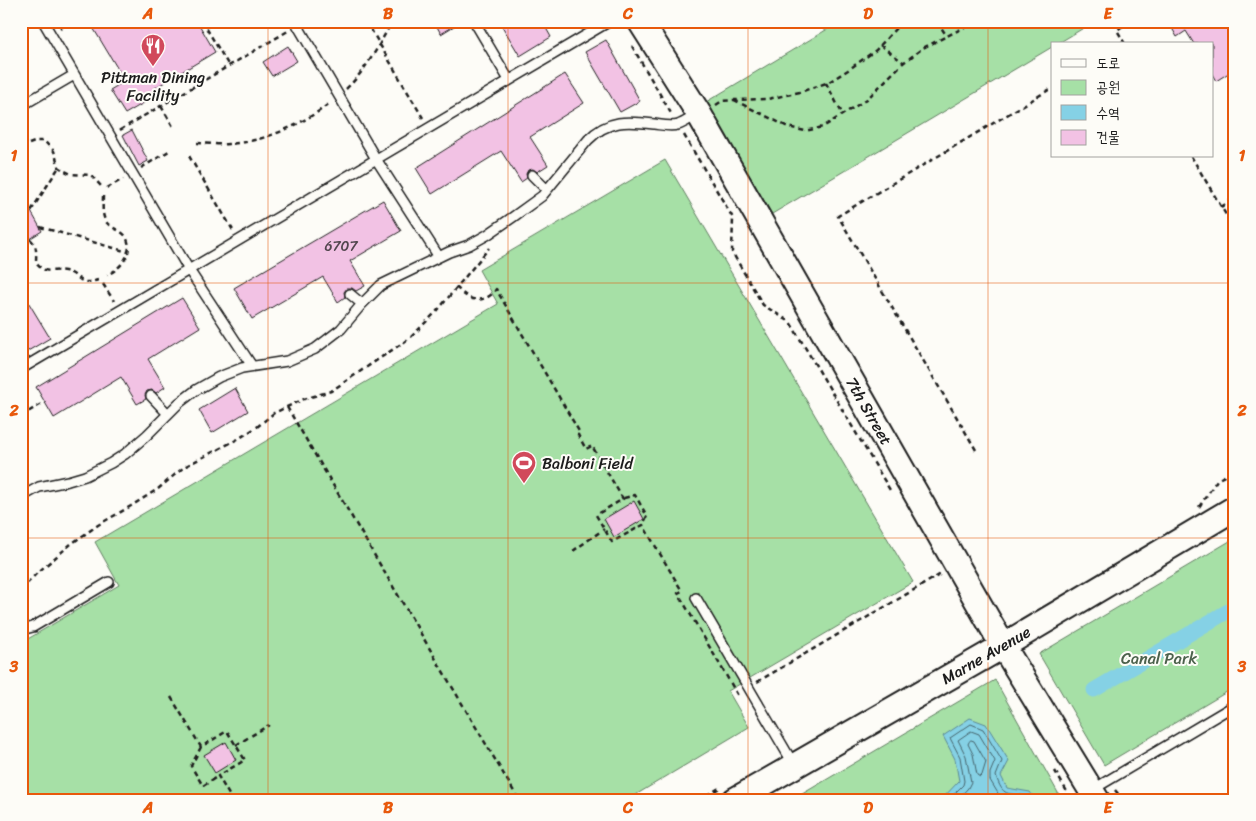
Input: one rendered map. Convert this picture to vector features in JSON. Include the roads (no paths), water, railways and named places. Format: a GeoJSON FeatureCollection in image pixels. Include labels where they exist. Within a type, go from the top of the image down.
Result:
{"type":"FeatureCollection","features":[{"type":"Feature","properties":{"kind":"street","name":"7th Street"},"geometry":{"type":"LineString","coordinates":[[640,21],[699,114],[1003,646],[1087,797]]}},
{"type":"Feature","properties":{"kind":"street","name":"Marne Avenue"},"geometry":{"type":"LineString","coordinates":[[735,800],[1003,646],[1235,508]]}},
{"type":"Feature","properties":{"kind":"lane"},"geometry":{"type":"LineString","coordinates":[[43,21],[189,270],[252,366]]}},
{"type":"Feature","properties":{"kind":"lane"},"geometry":{"type":"LineString","coordinates":[[474,21],[509,80]]}},
{"type":"Feature","properties":{"kind":"lane"},"geometry":{"type":"LineString","coordinates":[[21,369],[610,21]]}},
{"type":"Feature","properties":{"kind":"lane"},"geometry":{"type":"LineString","coordinates":[[296,23],[376,159],[440,256]]}},
{"type":"Feature","properties":{"kind":"lane"},"geometry":{"type":"LineString","coordinates":[[21,106],[74,74]]}},
{"type":"Feature","properties":{"kind":"lane"},"geometry":{"type":"LineString","coordinates":[[21,497],[39,487],[85,476],[126,454],[184,399],[219,376],[242,368],[288,361],[315,350],[340,329],[381,286],[440,256],[469,245],[542,196],[595,133],[616,123],[678,125],[699,114]]}},
{"type":"Feature","properties":{"kind":"lane"},"geometry":{"type":"LineString","coordinates":[[532,175],[547,190]]}},
{"type":"Feature","properties":{"kind":"lane"},"geometry":{"type":"LineString","coordinates":[[350,294],[362,304]]}},
{"type":"Feature","properties":{"kind":"lane"},"geometry":{"type":"LineString","coordinates":[[152,396],[168,414]]}},
{"type":"Feature","properties":{"kind":"lane"},"geometry":{"type":"LineString","coordinates":[[21,630],[33,628],[109,582]]}},
{"type":"Feature","properties":{"kind":"lane"},"geometry":{"type":"LineString","coordinates":[[696,598],[794,765]]}},
{"type":"Feature","properties":{"kind":"lane"},"geometry":{"type":"LineString","coordinates":[[1087,797],[1235,705]]}},
{"type":"Feature","properties":{"kind":"water"},"geometry":{"type":"Polygon","coordinates":[[[970,718],[986,724],[1009,761],[1001,776],[1007,788],[1030,792],[1036,800],[941,800],[959,781],[955,759],[943,736],[970,718]]]}},
{"type":"Feature","properties":{"kind":"waterway"},"geometry":{"type":"LineString","coordinates":[[1094,690],[1235,607]]}},
{"type":"Feature","properties":{"kind":"place","name":"Pittman Dining Facility"},"geometry":{"type":"Point","coordinates":[153,67]}},
{"type":"Feature","properties":{"kind":"place","name":"Balboni Field"},"geometry":{"type":"Point","coordinates":[524,484]}},
{"type":"Feature","properties":{"kind":"park label","name":"Canal Park"},"geometry":{"type":"Point","coordinates":[1159,658]}}]}
